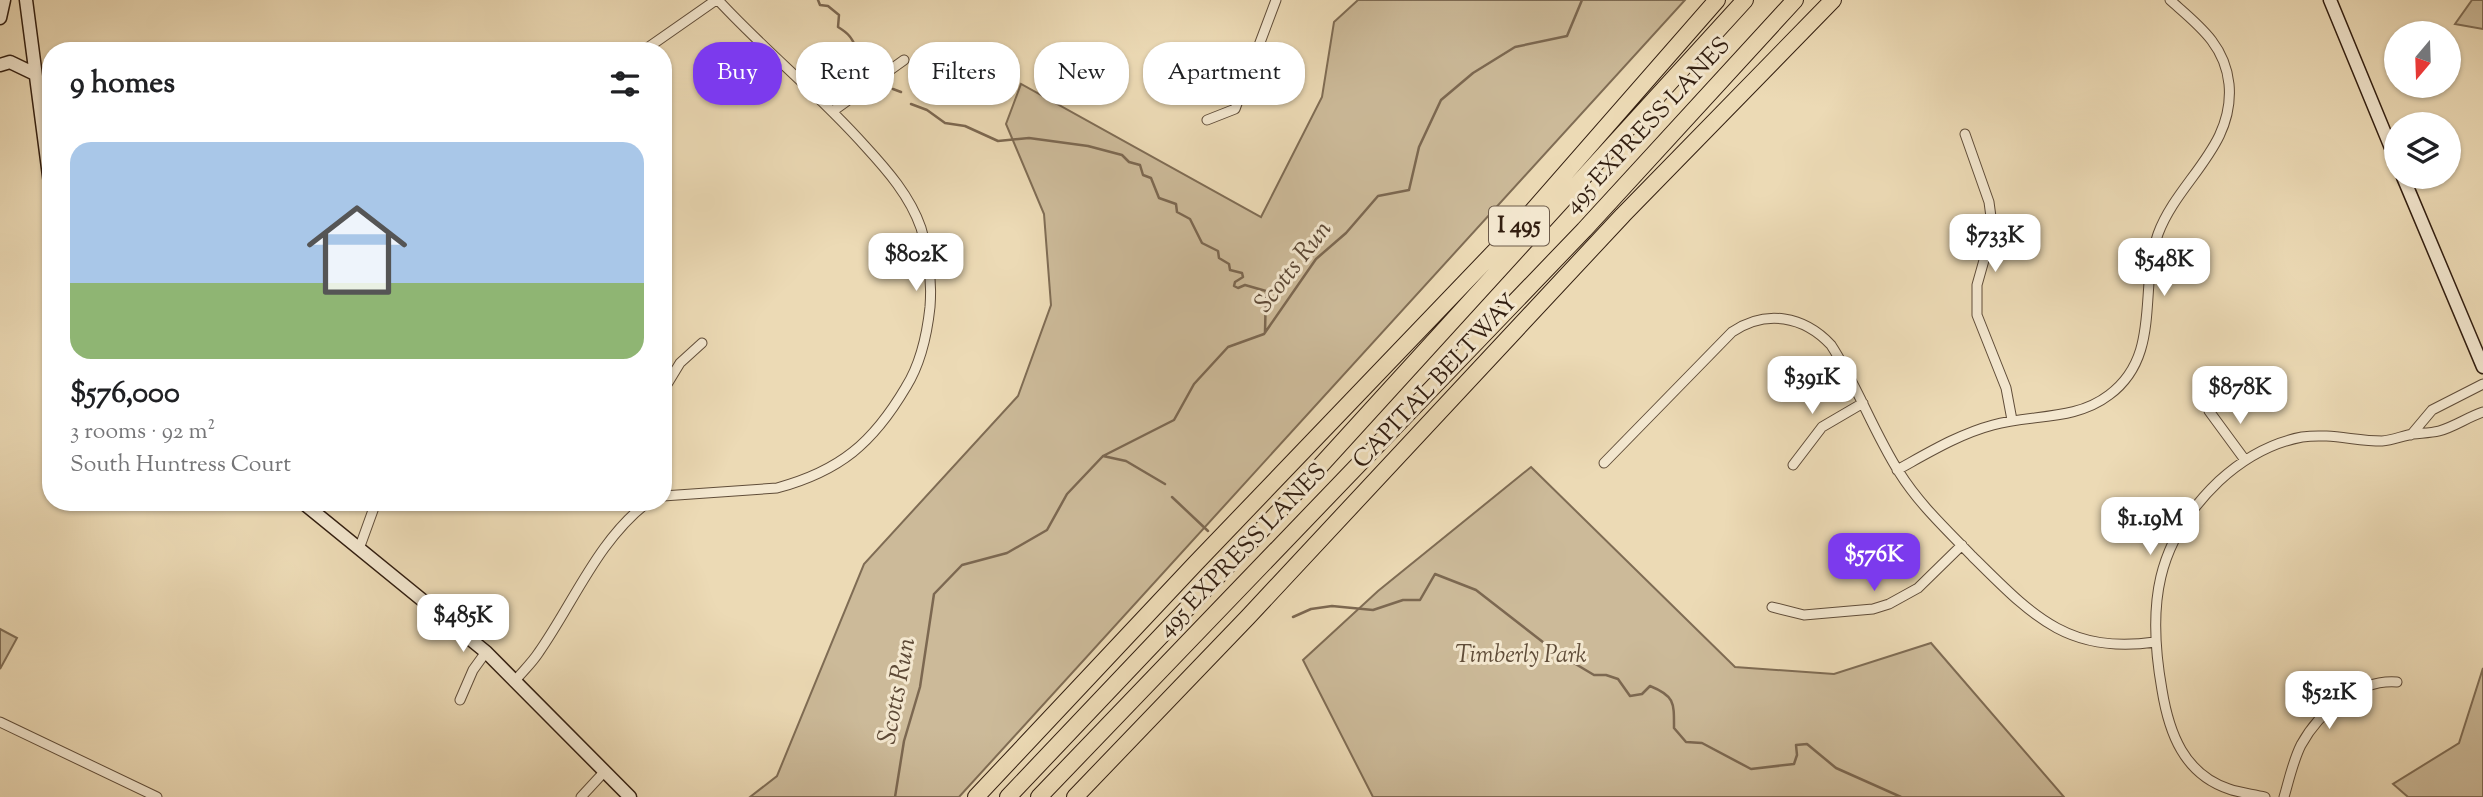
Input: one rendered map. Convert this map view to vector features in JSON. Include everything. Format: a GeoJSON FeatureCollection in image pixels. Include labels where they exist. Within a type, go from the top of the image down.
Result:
{"type":"FeatureCollection","features":[{"type":"Feature","properties":{"kind":"highway","name":"CAPITAL BELTWAY"},"geometry":{"type":"LineString","coordinates":[[976,797],[1521,224],[1717,0]]}},
{"type":"Feature","properties":{"kind":"highway","name":"495 EXPRESS LANES"},"geometry":{"type":"LineString","coordinates":[[1008,797],[1270,522],[1745,0]]}},
{"type":"Feature","properties":{"kind":"highway","name":"495 EXPRESS LANES"},"geometry":{"type":"LineString","coordinates":[[1039,797],[1584,230],[1795,0]]}},
{"type":"Feature","properties":{"kind":"highway","name":"CAPITAL BELTWAY"},"geometry":{"type":"LineString","coordinates":[[1075,797],[1248,617],[1623,215],[1833,0]]}},
{"type":"Feature","properties":{"kind":"main road"},"geometry":{"type":"LineString","coordinates":[[0,18],[4,0]]}},
{"type":"Feature","properties":{"kind":"main road"},"geometry":{"type":"LineString","coordinates":[[26,0],[42,125]]}},
{"type":"Feature","properties":{"kind":"main road"},"geometry":{"type":"LineString","coordinates":[[2330,0],[2384,131]]}},
{"type":"Feature","properties":{"kind":"main road"},"geometry":{"type":"LineString","coordinates":[[0,65],[10,62],[35,74]]}},
{"type":"Feature","properties":{"kind":"main road"},"geometry":{"type":"LineString","coordinates":[[2408,189],[2483,366]]}},
{"type":"Feature","properties":{"kind":"main road"},"geometry":{"type":"LineString","coordinates":[[313,511],[486,652],[630,797]]}},
{"type":"Feature","properties":{"kind":"street"},"geometry":{"type":"LineString","coordinates":[[656,42],[718,0],[833,111],[889,173],[908,201],[920,227],[927,251],[931,294],[923,349],[914,374],[899,400],[871,437],[853,454],[794,483],[777,488],[672,495]]}},
{"type":"Feature","properties":{"kind":"street"},"geometry":{"type":"LineString","coordinates":[[1206,120],[1235,109],[1276,0]]}},
{"type":"Feature","properties":{"kind":"street"},"geometry":{"type":"LineString","coordinates":[[1897,470],[1972,432],[2012,420],[2072,413],[2100,402],[2124,382],[2140,355],[2147,324],[2150,266],[2160,230],[2217,143],[2228,114],[2225,66],[2211,37],[2170,0]]}},
{"type":"Feature","properties":{"kind":"street"},"geometry":{"type":"LineString","coordinates":[[833,111],[904,61]]}},
{"type":"Feature","properties":{"kind":"street"},"geometry":{"type":"LineString","coordinates":[[1965,134],[1989,202],[1991,217],[1988,246],[1977,285],[1977,315],[2006,388],[2012,420]]}},
{"type":"Feature","properties":{"kind":"street"},"geometry":{"type":"LineString","coordinates":[[1604,463],[1732,332],[1755,320],[1782,318],[1799,322],[1821,334],[1838,355],[1897,470],[1926,509],[2026,608],[2062,632],[2100,643],[2137,645],[2155,642]]}},
{"type":"Feature","properties":{"kind":"street"},"geometry":{"type":"LineString","coordinates":[[672,376],[680,363],[702,343]]}},
{"type":"Feature","properties":{"kind":"street"},"geometry":{"type":"LineString","coordinates":[[2411,435],[2432,410],[2483,384]]}},
{"type":"Feature","properties":{"kind":"street"},"geometry":{"type":"LineString","coordinates":[[1793,465],[1822,427],[1863,403]]}},
{"type":"Feature","properties":{"kind":"street"},"geometry":{"type":"LineString","coordinates":[[2209,411],[2245,460]]}},
{"type":"Feature","properties":{"kind":"street"},"geometry":{"type":"LineString","coordinates":[[2265,797],[2220,786],[2200,773],[2184,757],[2176,744],[2167,716],[2155,642],[2156,594],[2161,570],[2173,540],[2205,495],[2245,460],[2263,450],[2301,438],[2339,436],[2382,440],[2440,431],[2483,412]]}},
{"type":"Feature","properties":{"kind":"street"},"geometry":{"type":"LineString","coordinates":[[359,549],[373,511]]}},
{"type":"Feature","properties":{"kind":"street"},"geometry":{"type":"LineString","coordinates":[[514,682],[537,655],[606,544],[638,511]]}},
{"type":"Feature","properties":{"kind":"street"},"geometry":{"type":"LineString","coordinates":[[1772,607],[1804,615],[1874,609],[1918,588],[1962,545]]}},
{"type":"Feature","properties":{"kind":"street"},"geometry":{"type":"LineString","coordinates":[[460,700],[472,670],[486,652]]}},
{"type":"Feature","properties":{"kind":"street"},"geometry":{"type":"LineString","coordinates":[[2284,797],[2300,747],[2319,719],[2333,706],[2368,685],[2386,681],[2397,682]]}},
{"type":"Feature","properties":{"kind":"street"},"geometry":{"type":"LineString","coordinates":[[0,722],[157,797]]}},
{"type":"Feature","properties":{"kind":"street"},"geometry":{"type":"LineString","coordinates":[[581,797],[606,771]]}},
{"type":"Feature","properties":{"kind":"green space"},"geometry":{"type":"Polygon","coordinates":[[[1358,0],[1685,0],[959,797],[750,797],[777,776],[864,564],[1018,396],[1051,305],[1044,214],[1006,124],[1013,105],[1020,105],[1021,84],[1034,91],[1034,105],[1059,105],[1261,217],[1322,97],[1334,22],[1358,0]]]}},
{"type":"Feature","properties":{"kind":"green space"},"geometry":{"type":"Polygon","coordinates":[[[2472,0],[2483,0],[2483,29],[2461,25],[2461,21],[2457,21],[2472,0]]]}},
{"type":"Feature","properties":{"kind":"green space","name":"Timberly Park"},"geometry":{"type":"Polygon","coordinates":[[[1531,467],[1735,667],[1834,674],[1931,643],[2064,797],[1373,797],[1303,660],[1378,591],[1531,467]]]}},
{"type":"Feature","properties":{"kind":"green space"},"geometry":{"type":"Polygon","coordinates":[[[0,629],[17,638],[0,669],[0,629]]]}},
{"type":"Feature","properties":{"kind":"green space"},"geometry":{"type":"Polygon","coordinates":[[[2483,668],[2483,797],[2408,797],[2393,784],[2459,743],[2483,668]]]}},
{"type":"Feature","properties":{"kind":"waterway"},"geometry":{"type":"LineString","coordinates":[[818,0],[820,5],[828,6],[839,15],[838,27],[853,42]]}},
{"type":"Feature","properties":{"kind":"waterway","name":"Scotts Run"},"geometry":{"type":"LineString","coordinates":[[895,797],[904,741],[920,687],[934,594],[962,565],[1007,553],[1047,530],[1067,494],[1103,456],[1174,420],[1194,384],[1228,347],[1264,334],[1316,259],[1346,233],[1378,196],[1409,190],[1419,147],[1441,100],[1473,73],[1515,47],[1567,36],[1582,0]]}},
{"type":"Feature","properties":{"kind":"waterway"},"geometry":{"type":"LineString","coordinates":[[894,89],[901,92]]}},
{"type":"Feature","properties":{"kind":"waterway"},"geometry":{"type":"LineString","coordinates":[[914,105],[927,110],[945,123],[965,126],[998,141],[1029,138],[1088,146],[1122,155],[1129,162],[1140,165],[1143,175],[1151,178],[1159,198],[1176,204],[1177,212],[1190,219],[1202,243],[1218,251],[1219,258],[1229,264],[1230,270],[1242,273],[1243,277],[1235,282],[1234,286],[1238,288],[1245,285],[1266,291],[1265,332]]}},
{"type":"Feature","properties":{"kind":"waterway"},"geometry":{"type":"LineString","coordinates":[[1103,456],[1126,461],[1165,484]]}},
{"type":"Feature","properties":{"kind":"waterway"},"geometry":{"type":"LineString","coordinates":[[1172,497],[1208,531]]}},
{"type":"Feature","properties":{"kind":"waterway"},"geometry":{"type":"LineString","coordinates":[[1293,617],[1311,609],[1332,606],[1373,610],[1403,600],[1420,600],[1435,574],[1476,590],[1557,653],[1594,675],[1618,679],[1630,696],[1642,694],[1650,686],[1664,693],[1673,706],[1674,728],[1686,742],[1702,743],[1751,769],[1794,764],[1796,745],[1807,744],[1836,768],[1901,797]]}}]}
